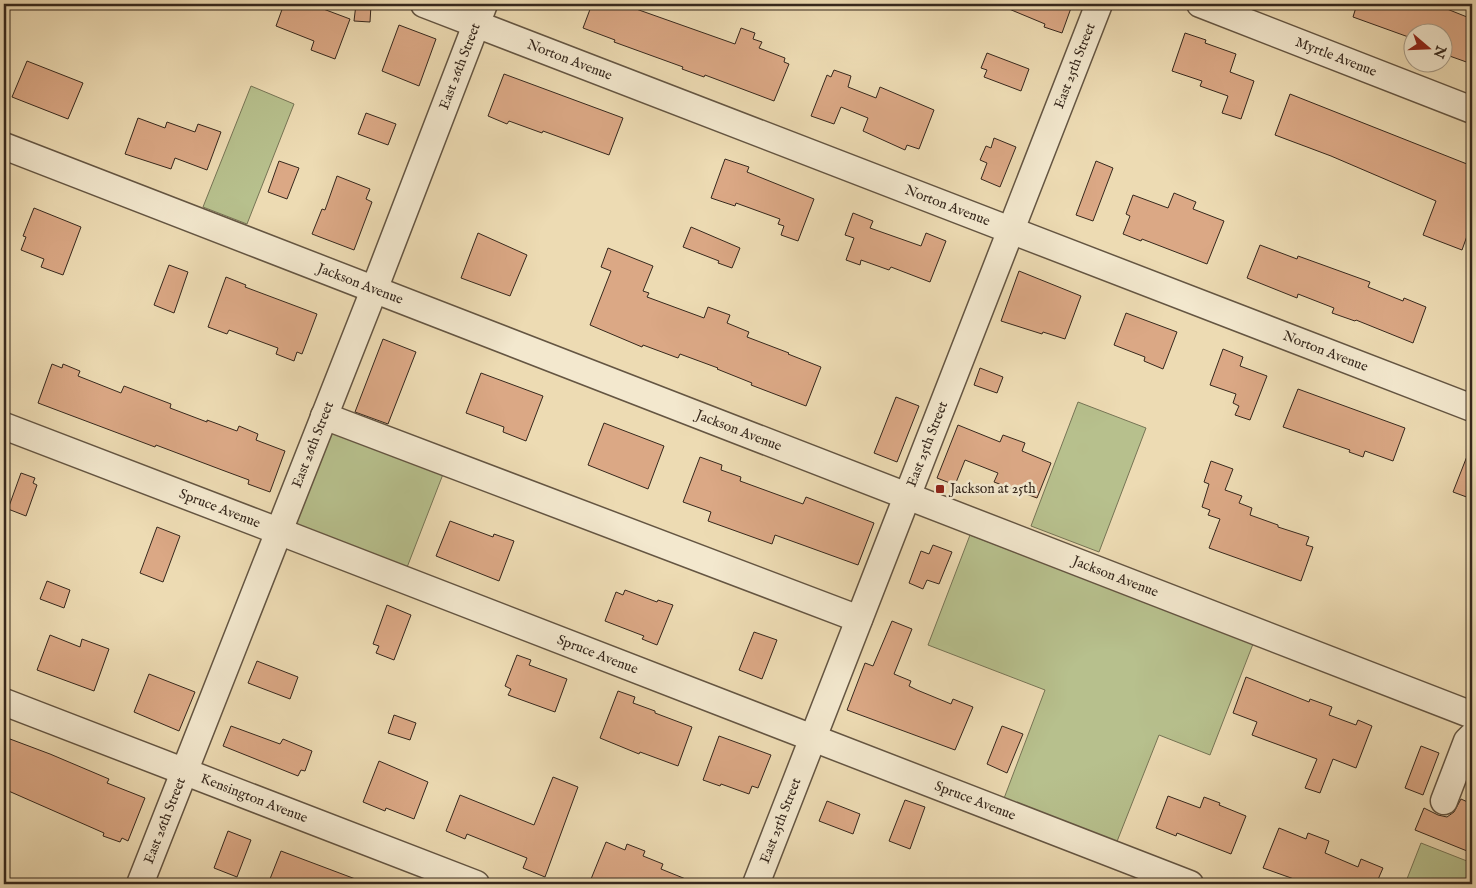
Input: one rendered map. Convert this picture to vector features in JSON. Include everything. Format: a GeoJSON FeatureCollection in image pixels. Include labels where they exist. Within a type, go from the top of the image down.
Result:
{"type":"FeatureCollection","features":[{"type":"Feature","properties":{"kind":"street","name":"Norton Avenue"},"geometry":{"type":"LineString","coordinates":[[424,4],[480,14],[1011,229],[1472,408]]}},
{"type":"Feature","properties":{"kind":"street","name":"East 25th Street"},"geometry":{"type":"LineString","coordinates":[[756,884],[1099,4]]}},
{"type":"Feature","properties":{"kind":"street","name":"Myrtle Avenue"},"geometry":{"type":"LineString","coordinates":[[1200,4],[1472,110]]}},
{"type":"Feature","properties":{"kind":"street","name":"East 26th Street"},"geometry":{"type":"LineString","coordinates":[[140,884],[374,290],[480,14]]}},
{"type":"Feature","properties":{"kind":"street","name":"Jackson Avenue"},"geometry":{"type":"LineString","coordinates":[[4,146],[1472,715]]}},
{"type":"Feature","properties":{"kind":"street"},"geometry":{"type":"LineString","coordinates":[[324,416],[859,619]]}},
{"type":"Feature","properties":{"kind":"street","name":"Spruce Avenue"},"geometry":{"type":"LineString","coordinates":[[4,426],[1190,884]]}},
{"type":"Feature","properties":{"kind":"street","name":"Kensington Avenue"},"geometry":{"type":"LineString","coordinates":[[4,702],[476,884]]}},
{"type":"Feature","properties":{"kind":"street"},"geometry":{"type":"LineString","coordinates":[[1444,801],[1464,770],[1467,741],[1472,736]]}},
{"type":"Feature","properties":{"kind":"green space"},"geometry":{"type":"Polygon","coordinates":[[[251,86],[294,104],[247,224],[203,207],[251,86]]]}},
{"type":"Feature","properties":{"kind":"green space"},"geometry":{"type":"Polygon","coordinates":[[[1078,402],[1146,428],[1099,552],[1031,526],[1078,402]]]}},
{"type":"Feature","properties":{"kind":"green space"},"geometry":{"type":"Polygon","coordinates":[[[333,425],[445,469],[406,570],[296,524],[333,425]]]}},
{"type":"Feature","properties":{"kind":"green space"},"geometry":{"type":"Polygon","coordinates":[[[970,535],[1253,644],[1210,755],[1159,735],[1116,844],[1003,801],[1045,690],[928,645],[970,535]]]}},
{"type":"Feature","properties":{"kind":"green space"},"geometry":{"type":"Polygon","coordinates":[[[1421,843],[1472,863],[1472,884],[1405,884],[1421,843]]]}},
{"type":"Feature","properties":{"kind":"building"},"geometry":{"type":"Polygon","coordinates":[[[284,4],[310,4],[350,19],[335,59],[311,50],[314,41],[276,26],[284,4]]]}},
{"type":"Feature","properties":{"kind":"building"},"geometry":{"type":"Polygon","coordinates":[[[356,4],[371,5],[370,22],[354,21],[356,4]]]}},
{"type":"Feature","properties":{"kind":"building"},"geometry":{"type":"Polygon","coordinates":[[[592,4],[622,4],[735,44],[741,28],[755,33],[753,39],[762,42],[759,48],[785,58],[784,62],[789,64],[774,101],[705,75],[704,77],[682,69],[683,67],[614,42],[615,40],[583,28],[592,4]]]}},
{"type":"Feature","properties":{"kind":"building"},"geometry":{"type":"Polygon","coordinates":[[[997,4],[1059,4],[1071,8],[1062,33],[1044,27],[1045,24],[997,4]]]}},
{"type":"Feature","properties":{"kind":"building"},"geometry":{"type":"Polygon","coordinates":[[[1357,4],[1449,4],[1447,9],[1472,19],[1472,64],[1454,58],[1454,22],[1404,22],[1404,35],[1353,17],[1357,4]]]}},
{"type":"Feature","properties":{"kind":"building"},"geometry":{"type":"Polygon","coordinates":[[[399,25],[436,39],[419,86],[382,71],[399,25]]]}},
{"type":"Feature","properties":{"kind":"building"},"geometry":{"type":"Polygon","coordinates":[[[1185,33],[1206,40],[1205,43],[1236,54],[1230,72],[1254,81],[1241,119],[1222,113],[1228,96],[1200,86],[1202,81],[1172,71],[1185,33]]]}},
{"type":"Feature","properties":{"kind":"building"},"geometry":{"type":"Polygon","coordinates":[[[987,53],[1029,69],[1021,91],[984,77],[987,70],[981,68],[987,53]]]}},
{"type":"Feature","properties":{"kind":"building"},"geometry":{"type":"Polygon","coordinates":[[[27,61],[83,83],[68,119],[12,97],[27,61]]]}},
{"type":"Feature","properties":{"kind":"building"},"geometry":{"type":"Polygon","coordinates":[[[834,70],[851,76],[848,87],[876,98],[880,87],[934,110],[919,149],[907,145],[905,150],[863,131],[868,118],[841,107],[834,124],[811,116],[827,75],[831,77],[834,70]]]}},
{"type":"Feature","properties":{"kind":"building"},"geometry":{"type":"Polygon","coordinates":[[[504,74],[623,118],[609,155],[543,131],[542,133],[509,121],[507,124],[488,116],[504,74]]]}},
{"type":"Feature","properties":{"kind":"building"},"geometry":{"type":"Polygon","coordinates":[[[1290,94],[1472,166],[1472,222],[1462,250],[1423,235],[1436,201],[1331,156],[1275,135],[1290,94]]]}},
{"type":"Feature","properties":{"kind":"building"},"geometry":{"type":"Polygon","coordinates":[[[366,113],[396,124],[388,145],[358,134],[366,113]]]}},
{"type":"Feature","properties":{"kind":"building"},"geometry":{"type":"Polygon","coordinates":[[[138,118],[165,128],[167,122],[195,132],[198,124],[221,132],[207,170],[175,158],[171,169],[125,154],[138,118]]]}},
{"type":"Feature","properties":{"kind":"building"},"geometry":{"type":"Polygon","coordinates":[[[994,138],[1016,147],[1000,187],[981,179],[987,163],[980,160],[986,146],[991,148],[994,138]]]}},
{"type":"Feature","properties":{"kind":"building"},"geometry":{"type":"Polygon","coordinates":[[[725,159],[749,167],[747,172],[814,199],[798,241],[781,235],[784,226],[778,224],[780,219],[736,203],[735,206],[711,198],[725,159]]]}},
{"type":"Feature","properties":{"kind":"building"},"geometry":{"type":"Polygon","coordinates":[[[279,161],[299,168],[287,199],[268,192],[279,161]]]}},
{"type":"Feature","properties":{"kind":"building"},"geometry":{"type":"Polygon","coordinates":[[[1096,161],[1113,168],[1093,221],[1076,215],[1096,161]]]}},
{"type":"Feature","properties":{"kind":"building"},"geometry":{"type":"Polygon","coordinates":[[[337,176],[370,189],[366,199],[372,202],[354,250],[312,234],[322,209],[325,210],[337,176]]]}},
{"type":"Feature","properties":{"kind":"building"},"geometry":{"type":"Polygon","coordinates":[[[1174,193],[1196,202],[1193,209],[1224,221],[1207,264],[1142,239],[1141,241],[1123,234],[1130,216],[1126,214],[1133,195],[1168,208],[1174,193]]]}},
{"type":"Feature","properties":{"kind":"building"},"geometry":{"type":"Polygon","coordinates":[[[34,208],[81,227],[63,275],[41,267],[44,259],[21,250],[26,237],[23,236],[34,208]]]}},
{"type":"Feature","properties":{"kind":"building"},"geometry":{"type":"Polygon","coordinates":[[[853,213],[873,221],[870,228],[921,246],[926,233],[946,241],[930,282],[891,267],[889,270],[861,260],[860,265],[846,260],[854,238],[845,235],[853,213]]]}},
{"type":"Feature","properties":{"kind":"building"},"geometry":{"type":"Polygon","coordinates":[[[691,227],[740,248],[732,268],[683,247],[691,227]]]}},
{"type":"Feature","properties":{"kind":"building"},"geometry":{"type":"Polygon","coordinates":[[[478,233],[527,255],[510,296],[461,278],[478,233]]]}},
{"type":"Feature","properties":{"kind":"building"},"geometry":{"type":"Polygon","coordinates":[[[1260,245],[1297,259],[1298,256],[1370,282],[1368,287],[1403,301],[1404,298],[1426,307],[1413,343],[1356,320],[1332,313],[1334,308],[1298,294],[1297,298],[1247,278],[1260,245]]]}},
{"type":"Feature","properties":{"kind":"building"},"geometry":{"type":"Polygon","coordinates":[[[608,248],[653,266],[643,291],[649,293],[647,297],[704,318],[708,307],[730,315],[727,323],[749,332],[747,337],[821,367],[806,406],[751,385],[752,383],[718,368],[680,354],[678,358],[643,345],[642,347],[590,325],[611,271],[601,267],[608,248]]]}},
{"type":"Feature","properties":{"kind":"building"},"geometry":{"type":"Polygon","coordinates":[[[169,265],[188,272],[174,313],[154,305],[169,265]]]}},
{"type":"Feature","properties":{"kind":"building"},"geometry":{"type":"Polygon","coordinates":[[[1019,271],[1081,296],[1065,339],[1001,321],[1019,271]]]}},
{"type":"Feature","properties":{"kind":"building"},"geometry":{"type":"Polygon","coordinates":[[[226,277],[246,285],[245,287],[317,314],[302,354],[297,352],[294,361],[276,354],[278,348],[229,330],[227,334],[208,327],[226,277]]]}},
{"type":"Feature","properties":{"kind":"building"},"geometry":{"type":"Polygon","coordinates":[[[1126,313],[1177,332],[1163,369],[1144,361],[1145,357],[1114,345],[1126,313]]]}},
{"type":"Feature","properties":{"kind":"building"},"geometry":{"type":"Polygon","coordinates":[[[383,339],[416,352],[388,424],[355,412],[383,339]]]}},
{"type":"Feature","properties":{"kind":"building"},"geometry":{"type":"Polygon","coordinates":[[[1223,349],[1243,357],[1240,366],[1267,376],[1250,420],[1235,415],[1239,406],[1233,403],[1236,394],[1210,385],[1223,349]]]}},
{"type":"Feature","properties":{"kind":"building"},"geometry":{"type":"Polygon","coordinates":[[[52,364],[62,368],[63,364],[80,371],[78,376],[121,393],[124,386],[171,404],[170,408],[207,422],[207,420],[237,431],[239,426],[258,434],[256,440],[285,451],[270,492],[248,484],[249,480],[38,403],[52,364]]]}},
{"type":"Feature","properties":{"kind":"building"},"geometry":{"type":"Polygon","coordinates":[[[980,368],[1003,377],[997,393],[974,385],[980,368]]]}},
{"type":"Feature","properties":{"kind":"building"},"geometry":{"type":"Polygon","coordinates":[[[481,373],[543,396],[526,441],[503,432],[504,427],[466,413],[481,373]]]}},
{"type":"Feature","properties":{"kind":"building"},"geometry":{"type":"Polygon","coordinates":[[[1298,389],[1405,428],[1393,461],[1365,451],[1363,457],[1349,452],[1350,450],[1283,427],[1298,389]]]}},
{"type":"Feature","properties":{"kind":"building"},"geometry":{"type":"Polygon","coordinates":[[[896,397],[919,406],[897,462],[874,453],[896,397]]]}},
{"type":"Feature","properties":{"kind":"building"},"geometry":{"type":"Polygon","coordinates":[[[604,423],[664,446],[648,489],[588,465],[604,423]]]}},
{"type":"Feature","properties":{"kind":"building"},"geometry":{"type":"Polygon","coordinates":[[[958,425],[1000,442],[1003,435],[1025,443],[1022,451],[1051,463],[1037,498],[994,482],[998,473],[965,460],[955,485],[937,478],[958,425]]]}},
{"type":"Feature","properties":{"kind":"building"},"geometry":{"type":"Polygon","coordinates":[[[1472,446],[1472,499],[1453,492],[1472,446]]]}},
{"type":"Feature","properties":{"kind":"building"},"geometry":{"type":"Polygon","coordinates":[[[700,457],[722,465],[721,470],[741,477],[740,481],[803,504],[806,497],[874,523],[858,565],[775,535],[772,544],[708,521],[711,512],[683,502],[700,457]]]}},
{"type":"Feature","properties":{"kind":"building"},"geometry":{"type":"Polygon","coordinates":[[[1211,461],[1233,469],[1225,490],[1242,496],[1239,503],[1252,508],[1250,515],[1309,537],[1306,545],[1313,547],[1301,581],[1209,548],[1220,519],[1208,515],[1210,510],[1202,507],[1209,484],[1204,482],[1211,461]]]}},
{"type":"Feature","properties":{"kind":"building"},"geometry":{"type":"Polygon","coordinates":[[[21,473],[35,478],[33,483],[37,485],[26,516],[8,509],[21,473]]]}},
{"type":"Feature","properties":{"kind":"building"},"geometry":{"type":"Polygon","coordinates":[[[450,521],[493,537],[494,534],[514,541],[499,581],[436,556],[450,521]]]}},
{"type":"Feature","properties":{"kind":"building"},"geometry":{"type":"Polygon","coordinates":[[[157,527],[180,536],[163,582],[140,573],[157,527]]]}},
{"type":"Feature","properties":{"kind":"building"},"geometry":{"type":"Polygon","coordinates":[[[933,545],[952,552],[939,584],[927,580],[923,589],[909,583],[921,551],[929,554],[933,545]]]}},
{"type":"Feature","properties":{"kind":"building"},"geometry":{"type":"Polygon","coordinates":[[[47,581],[70,590],[64,608],[40,599],[47,581]]]}},
{"type":"Feature","properties":{"kind":"building"},"geometry":{"type":"Polygon","coordinates":[[[625,590],[657,602],[658,600],[673,605],[657,645],[642,639],[644,636],[605,621],[616,592],[623,595],[625,590]]]}},
{"type":"Feature","properties":{"kind":"building"},"geometry":{"type":"Polygon","coordinates":[[[387,605],[411,615],[394,660],[376,653],[379,646],[373,644],[387,605]]]}},
{"type":"Feature","properties":{"kind":"building"},"geometry":{"type":"Polygon","coordinates":[[[892,621],[912,629],[894,674],[911,681],[909,686],[917,690],[951,704],[953,699],[973,707],[955,750],[847,710],[865,663],[873,666],[892,621]]]}},
{"type":"Feature","properties":{"kind":"building"},"geometry":{"type":"Polygon","coordinates":[[[754,632],[777,640],[762,679],[739,670],[754,632]]]}},
{"type":"Feature","properties":{"kind":"building"},"geometry":{"type":"Polygon","coordinates":[[[50,635],[80,647],[82,639],[109,649],[94,691],[37,670],[50,635]]]}},
{"type":"Feature","properties":{"kind":"building"},"geometry":{"type":"Polygon","coordinates":[[[517,655],[531,660],[529,665],[567,679],[555,712],[508,695],[511,689],[505,686],[517,655]]]}},
{"type":"Feature","properties":{"kind":"building"},"geometry":{"type":"Polygon","coordinates":[[[257,661],[298,677],[290,699],[248,683],[257,661]]]}},
{"type":"Feature","properties":{"kind":"building"},"geometry":{"type":"Polygon","coordinates":[[[149,674],[195,692],[179,731],[134,712],[149,674]]]}},
{"type":"Feature","properties":{"kind":"building"},"geometry":{"type":"Polygon","coordinates":[[[1246,677],[1309,702],[1310,699],[1332,707],[1329,715],[1356,725],[1358,720],[1372,726],[1356,768],[1333,759],[1320,793],[1305,788],[1317,759],[1252,735],[1257,722],[1233,713],[1246,677]]]}},
{"type":"Feature","properties":{"kind":"building"},"geometry":{"type":"Polygon","coordinates":[[[618,691],[635,697],[633,703],[692,727],[678,766],[640,752],[639,754],[600,738],[618,691]]]}},
{"type":"Feature","properties":{"kind":"building"},"geometry":{"type":"Polygon","coordinates":[[[394,715],[416,723],[410,740],[388,733],[394,715]]]}},
{"type":"Feature","properties":{"kind":"building"},"geometry":{"type":"Polygon","coordinates":[[[231,726],[280,744],[283,739],[312,751],[305,771],[301,770],[298,776],[223,746],[231,726]]]}},
{"type":"Feature","properties":{"kind":"building"},"geometry":{"type":"Polygon","coordinates":[[[1002,726],[1023,734],[1007,773],[987,764],[1002,726]]]}},
{"type":"Feature","properties":{"kind":"building"},"geometry":{"type":"Polygon","coordinates":[[[719,736],[771,755],[758,788],[752,786],[749,794],[703,780],[719,736]]]}},
{"type":"Feature","properties":{"kind":"building"},"geometry":{"type":"Polygon","coordinates":[[[10,739],[109,779],[107,783],[145,798],[128,841],[122,838],[120,842],[103,836],[104,833],[4,789],[4,756],[10,739]]]}},
{"type":"Feature","properties":{"kind":"building"},"geometry":{"type":"Polygon","coordinates":[[[1421,746],[1439,753],[1423,795],[1405,788],[1421,746]]]}},
{"type":"Feature","properties":{"kind":"building"},"geometry":{"type":"Polygon","coordinates":[[[379,761],[428,782],[414,819],[386,808],[385,811],[363,802],[379,761]]]}},
{"type":"Feature","properties":{"kind":"building"},"geometry":{"type":"Polygon","coordinates":[[[553,777],[578,787],[545,877],[523,868],[527,858],[467,834],[465,839],[446,831],[460,795],[534,825],[553,777]]]}},
{"type":"Feature","properties":{"kind":"building"},"geometry":{"type":"Polygon","coordinates":[[[1168,796],[1200,808],[1204,797],[1246,816],[1231,854],[1177,833],[1176,836],[1156,828],[1168,796]]]}},
{"type":"Feature","properties":{"kind":"building"},"geometry":{"type":"Polygon","coordinates":[[[1461,799],[1472,804],[1472,853],[1415,830],[1424,808],[1447,817],[1454,812],[1461,799]]]}},
{"type":"Feature","properties":{"kind":"building"},"geometry":{"type":"Polygon","coordinates":[[[905,800],[925,807],[910,849],[889,841],[905,800]]]}},
{"type":"Feature","properties":{"kind":"building"},"geometry":{"type":"Polygon","coordinates":[[[827,801],[860,814],[853,834],[819,821],[827,801]]]}},
{"type":"Feature","properties":{"kind":"building"},"geometry":{"type":"Polygon","coordinates":[[[1279,828],[1306,839],[1308,833],[1329,841],[1325,853],[1358,867],[1361,859],[1383,868],[1376,884],[1359,884],[1347,880],[1345,884],[1308,884],[1263,868],[1279,828]]]}},
{"type":"Feature","properties":{"kind":"building"},"geometry":{"type":"Polygon","coordinates":[[[228,831],[251,840],[237,877],[214,868],[228,831]]]}},
{"type":"Feature","properties":{"kind":"building"},"geometry":{"type":"Polygon","coordinates":[[[606,842],[625,850],[627,844],[645,851],[643,856],[663,864],[661,869],[698,884],[589,884],[606,842]]]}},
{"type":"Feature","properties":{"kind":"building"},"geometry":{"type":"Polygon","coordinates":[[[281,851],[366,883],[366,884],[268,884],[281,851]]]}},
{"type":"Feature","properties":{"kind":"place","name":"Jackson at 25th"},"geometry":{"type":"Point","coordinates":[940,489]}}]}
